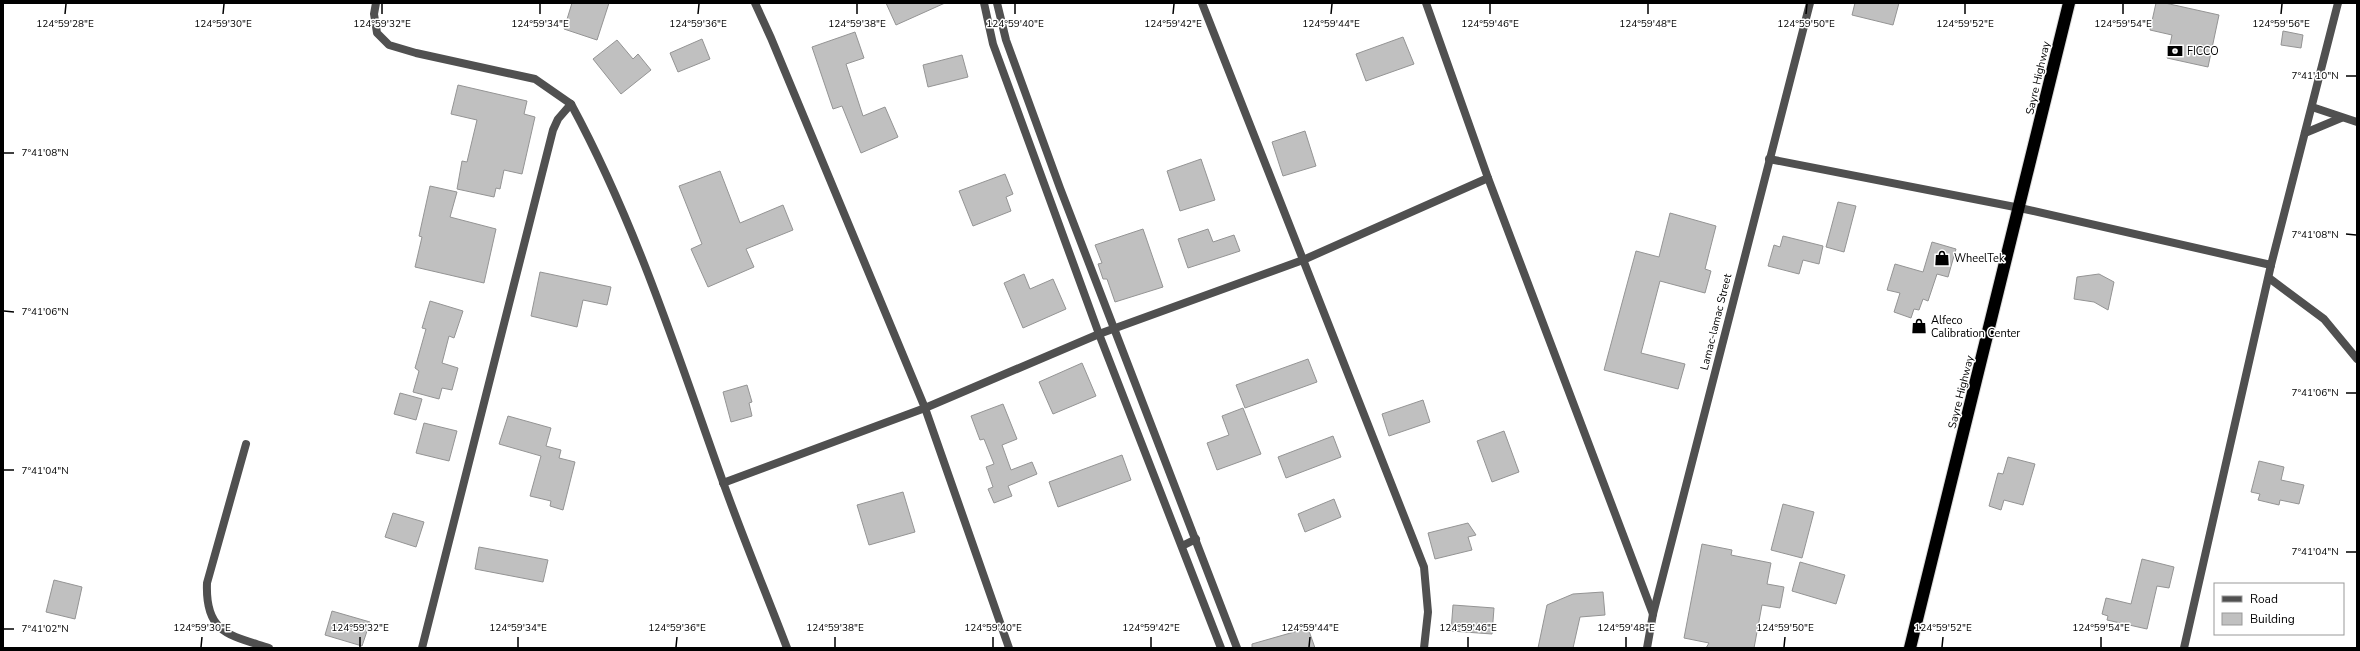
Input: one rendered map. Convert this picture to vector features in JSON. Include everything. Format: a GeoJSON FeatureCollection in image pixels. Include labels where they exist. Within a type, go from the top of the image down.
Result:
{"type":"FeatureCollection","features":[{"type":"Feature","properties":{"kind":"highway","name":"Sayre Highway"},"geometry":{"type":"LineString","coordinates":[[1910,648],[2020,208],[2069,3]]}},
{"type":"Feature","properties":{"kind":"street"},"geometry":{"type":"LineString","coordinates":[[376,3],[374,14],[377,34],[389,45],[416,53],[535,79],[571,104],[600,156],[634,235],[674,340],[723,483],[787,648]]}},
{"type":"Feature","properties":{"kind":"street"},"geometry":{"type":"LineString","coordinates":[[754,3],[774,45],[925,408],[1009,648]]}},
{"type":"Feature","properties":{"kind":"street"},"geometry":{"type":"LineString","coordinates":[[984,3],[993,44],[1099,334],[1221,648]]}},
{"type":"Feature","properties":{"kind":"street"},"geometry":{"type":"LineString","coordinates":[[997,3],[1006,40],[1024,90],[1237,648]]}},
{"type":"Feature","properties":{"kind":"street"},"geometry":{"type":"LineString","coordinates":[[1202,3],[1424,567],[1428,612],[1424,648]]}},
{"type":"Feature","properties":{"kind":"street"},"geometry":{"type":"LineString","coordinates":[[1426,3],[1488,178],[1653,614]]}},
{"type":"Feature","properties":{"kind":"street","name":"Lamac-lamac Street"},"geometry":{"type":"LineString","coordinates":[[1647,648],[1653,614],[1810,3]]}},
{"type":"Feature","properties":{"kind":"street"},"geometry":{"type":"LineString","coordinates":[[2184,648],[2271,265],[2338,3]]}},
{"type":"Feature","properties":{"kind":"street"},"geometry":{"type":"LineString","coordinates":[[1012,95],[1024,90]]}},
{"type":"Feature","properties":{"kind":"street"},"geometry":{"type":"LineString","coordinates":[[422,648],[553,130],[558,119],[571,104]]}},
{"type":"Feature","properties":{"kind":"street"},"geometry":{"type":"LineString","coordinates":[[2312,107],[2341,118],[2357,122]]}},
{"type":"Feature","properties":{"kind":"street"},"geometry":{"type":"LineString","coordinates":[[2305,133],[2341,118]]}},
{"type":"Feature","properties":{"kind":"street"},"geometry":{"type":"LineString","coordinates":[[1769,159],[2020,208],[2271,265]]}},
{"type":"Feature","properties":{"kind":"street"},"geometry":{"type":"LineString","coordinates":[[723,483],[925,408],[1099,334],[1303,260],[1488,178]]}},
{"type":"Feature","properties":{"kind":"street"},"geometry":{"type":"LineString","coordinates":[[2269,278],[2324,319],[2357,359]]}},
{"type":"Feature","properties":{"kind":"street"},"geometry":{"type":"LineString","coordinates":[[246,444],[207,583],[206,600],[210,614],[218,627],[226,634],[269,648]]}},
{"type":"Feature","properties":{"kind":"street"},"geometry":{"type":"LineString","coordinates":[[1182,546],[1196,539]]}},
{"type":"Feature","properties":{"kind":"building"},"geometry":{"type":"Polygon","coordinates":[[[572,3],[609,3],[597,40],[564,29],[572,3]]]}},
{"type":"Feature","properties":{"kind":"building"},"geometry":{"type":"Polygon","coordinates":[[[886,3],[945,3],[896,25],[886,3]]]}},
{"type":"Feature","properties":{"kind":"building"},"geometry":{"type":"Polygon","coordinates":[[[1855,3],[1899,3],[1893,25],[1852,15],[1855,3]]]}},
{"type":"Feature","properties":{"kind":"building"},"geometry":{"type":"Polygon","coordinates":[[[2156,3],[2165,3],[2219,15],[2208,67],[2167,58],[2172,35],[2150,30],[2156,3]]]}},
{"type":"Feature","properties":{"kind":"building"},"geometry":{"type":"Polygon","coordinates":[[[2283,31],[2303,35],[2301,48],[2281,45],[2283,31]]]}},
{"type":"Feature","properties":{"kind":"building"},"geometry":{"type":"Polygon","coordinates":[[[855,32],[864,58],[846,64],[863,116],[885,107],[898,137],[861,153],[842,106],[833,109],[812,47],[855,32]]]}},
{"type":"Feature","properties":{"kind":"building"},"geometry":{"type":"Polygon","coordinates":[[[1403,37],[1414,64],[1366,81],[1356,54],[1403,37]]]}},
{"type":"Feature","properties":{"kind":"building"},"geometry":{"type":"Polygon","coordinates":[[[702,39],[710,59],[678,72],[670,53],[702,39]]]}},
{"type":"Feature","properties":{"kind":"building"},"geometry":{"type":"Polygon","coordinates":[[[617,40],[633,59],[638,54],[651,70],[621,94],[593,59],[617,40]]]}},
{"type":"Feature","properties":{"kind":"building"},"geometry":{"type":"Polygon","coordinates":[[[962,55],[968,77],[928,87],[923,65],[962,55]]]}},
{"type":"Feature","properties":{"kind":"building"},"geometry":{"type":"Polygon","coordinates":[[[458,85],[527,101],[524,114],[535,117],[522,174],[504,170],[500,189],[496,188],[494,197],[457,189],[462,161],[467,162],[477,120],[451,114],[458,85]]]}},
{"type":"Feature","properties":{"kind":"building"},"geometry":{"type":"Polygon","coordinates":[[[1305,131],[1316,166],[1283,176],[1272,142],[1305,131]]]}},
{"type":"Feature","properties":{"kind":"building"},"geometry":{"type":"Polygon","coordinates":[[[1201,159],[1215,200],[1180,211],[1167,171],[1201,159]]]}},
{"type":"Feature","properties":{"kind":"building"},"geometry":{"type":"Polygon","coordinates":[[[720,171],[740,223],[783,205],[793,230],[746,249],[754,267],[708,287],[691,249],[702,244],[679,186],[720,171]]]}},
{"type":"Feature","properties":{"kind":"building"},"geometry":{"type":"Polygon","coordinates":[[[1005,174],[1013,194],[1006,197],[1011,211],[973,226],[959,191],[1005,174]]]}},
{"type":"Feature","properties":{"kind":"building"},"geometry":{"type":"Polygon","coordinates":[[[430,186],[457,192],[450,217],[496,229],[484,283],[415,267],[422,237],[419,236],[430,186]]]}},
{"type":"Feature","properties":{"kind":"building"},"geometry":{"type":"Polygon","coordinates":[[[1838,202],[1856,206],[1844,252],[1826,247],[1838,202]]]}},
{"type":"Feature","properties":{"kind":"building"},"geometry":{"type":"Polygon","coordinates":[[[1670,213],[1716,226],[1705,269],[1711,271],[1705,293],[1660,281],[1641,353],[1685,364],[1678,389],[1604,370],[1636,251],[1659,257],[1670,213]]]}},
{"type":"Feature","properties":{"kind":"building"},"geometry":{"type":"Polygon","coordinates":[[[1143,229],[1163,287],[1115,302],[1107,279],[1103,279],[1098,264],[1102,263],[1095,245],[1143,229]]]}},
{"type":"Feature","properties":{"kind":"building"},"geometry":{"type":"Polygon","coordinates":[[[1208,229],[1213,242],[1234,235],[1240,251],[1188,268],[1178,239],[1208,229]]]}},
{"type":"Feature","properties":{"kind":"building"},"geometry":{"type":"Polygon","coordinates":[[[1783,236],[1823,246],[1819,264],[1803,260],[1799,274],[1768,266],[1774,245],[1780,247],[1783,236]]]}},
{"type":"Feature","properties":{"kind":"building"},"geometry":{"type":"Polygon","coordinates":[[[1932,242],[1956,249],[1948,277],[1937,274],[1928,301],[1923,299],[1919,310],[1914,309],[1911,318],[1894,312],[1900,293],[1887,290],[1895,264],[1923,272],[1932,242]]]}},
{"type":"Feature","properties":{"kind":"building"},"geometry":{"type":"Polygon","coordinates":[[[540,272],[611,287],[607,305],[583,300],[577,327],[531,316],[540,272]]]}},
{"type":"Feature","properties":{"kind":"building"},"geometry":{"type":"Polygon","coordinates":[[[1024,274],[1030,289],[1053,279],[1066,309],[1023,328],[1004,283],[1024,274]]]}},
{"type":"Feature","properties":{"kind":"building"},"geometry":{"type":"Polygon","coordinates":[[[2099,274],[2114,282],[2108,310],[2094,302],[2074,299],[2077,277],[2099,274]]]}},
{"type":"Feature","properties":{"kind":"building"},"geometry":{"type":"Polygon","coordinates":[[[430,301],[463,311],[454,338],[449,336],[442,363],[458,368],[452,390],[442,388],[439,399],[413,392],[419,371],[415,368],[426,329],[422,328],[430,301]]]}},
{"type":"Feature","properties":{"kind":"building"},"geometry":{"type":"Polygon","coordinates":[[[1308,359],[1317,382],[1245,408],[1236,385],[1308,359]]]}},
{"type":"Feature","properties":{"kind":"building"},"geometry":{"type":"Polygon","coordinates":[[[1082,363],[1096,396],[1053,414],[1039,382],[1082,363]]]}},
{"type":"Feature","properties":{"kind":"building"},"geometry":{"type":"Polygon","coordinates":[[[747,385],[752,402],[749,403],[752,416],[731,422],[723,392],[747,385]]]}},
{"type":"Feature","properties":{"kind":"building"},"geometry":{"type":"Polygon","coordinates":[[[400,393],[422,399],[416,420],[394,414],[400,393]]]}},
{"type":"Feature","properties":{"kind":"building"},"geometry":{"type":"Polygon","coordinates":[[[1423,400],[1430,422],[1389,436],[1382,414],[1423,400]]]}},
{"type":"Feature","properties":{"kind":"building"},"geometry":{"type":"Polygon","coordinates":[[[1003,404],[1017,439],[1002,445],[1011,470],[1032,462],[1037,474],[1008,486],[1012,496],[994,503],[988,489],[993,487],[986,467],[994,464],[984,439],[980,440],[971,416],[1003,404]]]}},
{"type":"Feature","properties":{"kind":"building"},"geometry":{"type":"Polygon","coordinates":[[[1243,408],[1261,454],[1217,470],[1207,443],[1229,435],[1222,416],[1243,408]]]}},
{"type":"Feature","properties":{"kind":"building"},"geometry":{"type":"Polygon","coordinates":[[[508,416],[551,428],[546,446],[561,450],[559,458],[575,462],[563,510],[550,506],[551,501],[530,496],[541,456],[499,444],[508,416]]]}},
{"type":"Feature","properties":{"kind":"building"},"geometry":{"type":"Polygon","coordinates":[[[424,423],[457,431],[449,461],[416,453],[424,423]]]}},
{"type":"Feature","properties":{"kind":"building"},"geometry":{"type":"Polygon","coordinates":[[[1504,431],[1519,472],[1492,482],[1477,441],[1504,431]]]}},
{"type":"Feature","properties":{"kind":"building"},"geometry":{"type":"Polygon","coordinates":[[[1333,436],[1341,457],[1286,478],[1278,457],[1333,436]]]}},
{"type":"Feature","properties":{"kind":"building"},"geometry":{"type":"Polygon","coordinates":[[[1122,455],[1131,480],[1058,507],[1049,482],[1122,455]]]}},
{"type":"Feature","properties":{"kind":"building"},"geometry":{"type":"Polygon","coordinates":[[[2008,457],[2035,464],[2023,505],[2004,500],[2001,510],[1989,506],[1998,473],[2003,474],[2008,457]]]}},
{"type":"Feature","properties":{"kind":"building"},"geometry":{"type":"Polygon","coordinates":[[[2259,461],[2284,467],[2281,480],[2304,485],[2299,504],[2280,500],[2279,505],[2258,500],[2260,494],[2251,492],[2259,461]]]}},
{"type":"Feature","properties":{"kind":"building"},"geometry":{"type":"Polygon","coordinates":[[[903,492],[915,532],[869,545],[857,505],[903,492]]]}},
{"type":"Feature","properties":{"kind":"building"},"geometry":{"type":"Polygon","coordinates":[[[1334,499],[1341,517],[1305,532],[1298,514],[1334,499]]]}},
{"type":"Feature","properties":{"kind":"building"},"geometry":{"type":"Polygon","coordinates":[[[1783,504],[1814,512],[1802,558],[1771,550],[1783,504]]]}},
{"type":"Feature","properties":{"kind":"building"},"geometry":{"type":"Polygon","coordinates":[[[393,513],[424,522],[416,547],[385,537],[393,513]]]}},
{"type":"Feature","properties":{"kind":"building"},"geometry":{"type":"Polygon","coordinates":[[[1468,523],[1476,535],[1468,537],[1472,550],[1435,559],[1428,533],[1468,523]]]}},
{"type":"Feature","properties":{"kind":"building"},"geometry":{"type":"Polygon","coordinates":[[[1702,544],[1732,550],[1731,555],[1771,563],[1767,584],[1784,587],[1780,608],[1762,605],[1754,648],[1706,648],[1709,643],[1684,638],[1702,544]]]}},
{"type":"Feature","properties":{"kind":"building"},"geometry":{"type":"Polygon","coordinates":[[[479,547],[548,560],[543,582],[475,569],[479,547]]]}},
{"type":"Feature","properties":{"kind":"building"},"geometry":{"type":"Polygon","coordinates":[[[2142,559],[2174,567],[2169,588],[2157,586],[2147,629],[2107,620],[2108,616],[2102,614],[2106,598],[2131,604],[2142,559]]]}},
{"type":"Feature","properties":{"kind":"building"},"geometry":{"type":"Polygon","coordinates":[[[1800,562],[1845,575],[1836,604],[1792,591],[1800,562]]]}},
{"type":"Feature","properties":{"kind":"building"},"geometry":{"type":"Polygon","coordinates":[[[54,580],[82,587],[75,619],[46,612],[54,580]]]}},
{"type":"Feature","properties":{"kind":"building"},"geometry":{"type":"Polygon","coordinates":[[[1603,592],[1605,615],[1580,617],[1573,648],[1538,648],[1547,605],[1573,594],[1603,592]]]}},
{"type":"Feature","properties":{"kind":"building"},"geometry":{"type":"Polygon","coordinates":[[[1453,605],[1494,608],[1492,634],[1451,631],[1453,605]]]}},
{"type":"Feature","properties":{"kind":"building"},"geometry":{"type":"Polygon","coordinates":[[[332,611],[370,622],[362,646],[325,635],[332,611]]]}},
{"type":"Feature","properties":{"kind":"building"},"geometry":{"type":"Polygon","coordinates":[[[1308,628],[1315,648],[1252,648],[1252,644],[1308,628]]]}},
{"type":"Feature","properties":{"kind":"place","name":"FICCO"},"geometry":{"type":"Point","coordinates":[2175,51]}},
{"type":"Feature","properties":{"kind":"place","name":"WheelTek"},"geometry":{"type":"Point","coordinates":[1942,258]}},
{"type":"Feature","properties":{"kind":"place","name":"Alfeco Calibration Center"},"geometry":{"type":"Point","coordinates":[1919,326]}}]}
